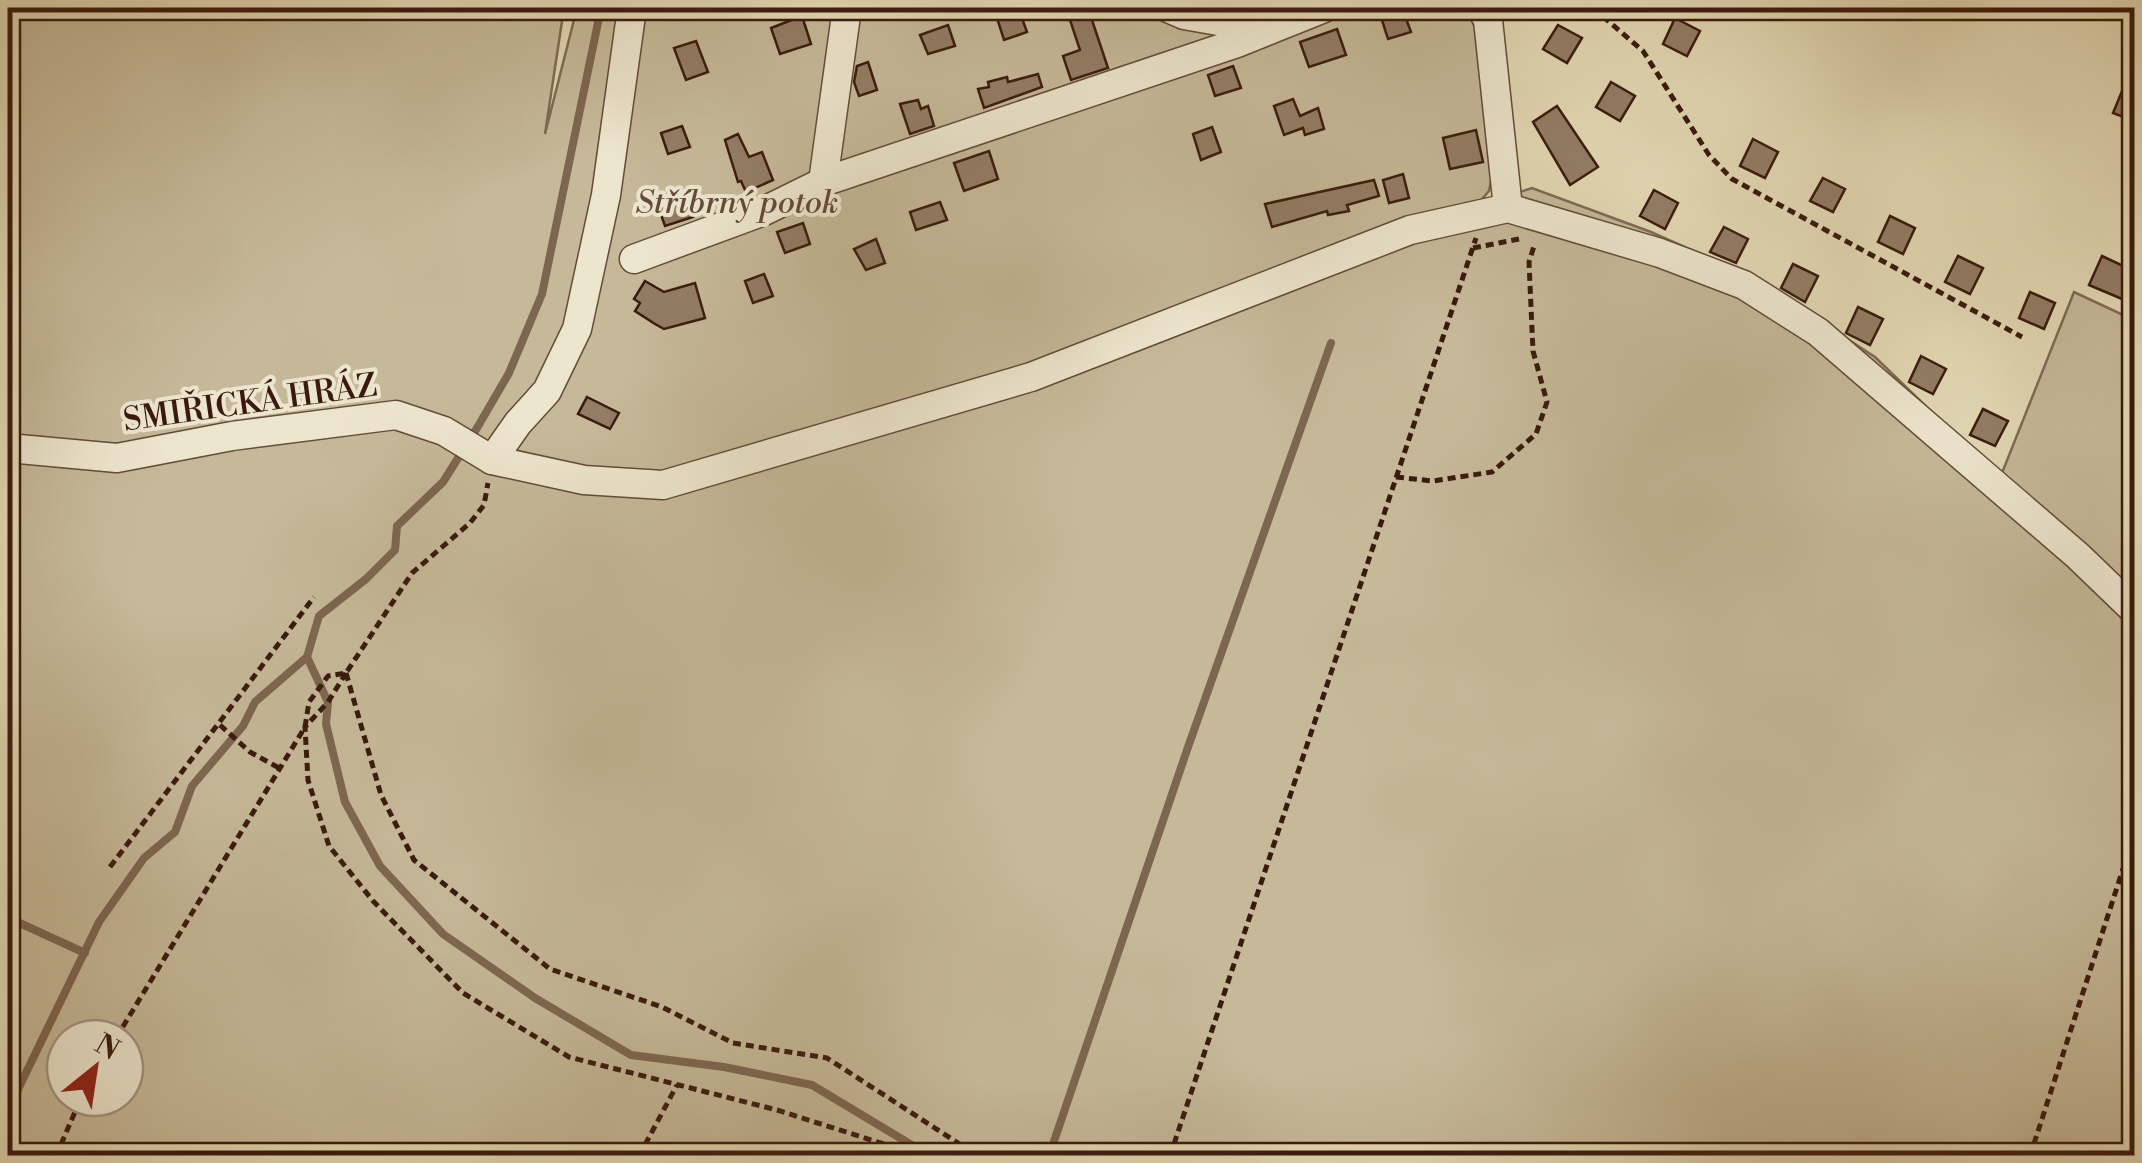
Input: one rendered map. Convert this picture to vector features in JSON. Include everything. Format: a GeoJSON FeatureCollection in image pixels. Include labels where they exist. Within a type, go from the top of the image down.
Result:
{"type":"FeatureCollection","features":[{"type":"Feature","properties":{"kind":"lane"},"geometry":{"type":"LineString","coordinates":[[492,460],[546,391],[577,329],[606,195],[632,8]]}},
{"type":"Feature","properties":{"kind":"lane"},"geometry":{"type":"LineString","coordinates":[[822,182],[847,8]]}},
{"type":"Feature","properties":{"kind":"lane"},"geometry":{"type":"LineString","coordinates":[[1168,8],[1272,30]]}},
{"type":"Feature","properties":{"kind":"lane"},"geometry":{"type":"LineString","coordinates":[[634,258],[764,212],[822,182],[912,155],[1272,30],[1324,8]]}},
{"type":"Feature","properties":{"kind":"lane"},"geometry":{"type":"LineString","coordinates":[[1481,8],[1488,20],[1495,211],[1660,254],[1744,285],[1818,332],[2078,556],[2134,610]]}},
{"type":"Feature","properties":{"kind":"lane","name":"SMIŘICKÁ HRÁZ"},"geometry":{"type":"LineString","coordinates":[[8,448],[117,458],[232,436],[396,415],[444,431],[492,460],[584,480],[662,485],[1031,377],[1410,230],[1495,211]]}},
{"type":"Feature","properties":{"kind":"path"},"geometry":{"type":"LineString","coordinates":[[1593,8],[1644,51],[1709,155],[1732,179],[2022,337]]}},
{"type":"Feature","properties":{"kind":"path"},"geometry":{"type":"LineString","coordinates":[[2134,190],[2134,205]]}},
{"type":"Feature","properties":{"kind":"path"},"geometry":{"type":"LineString","coordinates":[[1170,1156],[1473,248],[1495,211]]}},
{"type":"Feature","properties":{"kind":"path"},"geometry":{"type":"LineString","coordinates":[[1396,477],[1433,482],[1492,472],[1536,434],[1547,402],[1533,351],[1529,262],[1537,235],[1473,248]]}},
{"type":"Feature","properties":{"kind":"path"},"geometry":{"type":"LineString","coordinates":[[128,1018],[306,727],[328,702],[412,573],[470,523],[484,505],[492,460]]}},
{"type":"Feature","properties":{"kind":"path"},"geometry":{"type":"LineString","coordinates":[[110,867],[314,597]]}},
{"type":"Feature","properties":{"kind":"path"},"geometry":{"type":"LineString","coordinates":[[346,673],[328,676],[309,702],[306,727],[308,780],[328,846],[373,901],[463,993],[569,1057],[777,1110],[890,1146],[905,1156]]}},
{"type":"Feature","properties":{"kind":"path"},"geometry":{"type":"LineString","coordinates":[[346,673],[381,794],[414,860],[550,968],[662,1006],[733,1043],[827,1058],[978,1156]]}},
{"type":"Feature","properties":{"kind":"path"},"geometry":{"type":"LineString","coordinates":[[220,725],[250,752],[281,769]]}},
{"type":"Feature","properties":{"kind":"path"},"geometry":{"type":"LineString","coordinates":[[2030,1156],[2134,835]]}},
{"type":"Feature","properties":{"kind":"path"},"geometry":{"type":"LineString","coordinates":[[639,1156],[677,1085]]}},
{"type":"Feature","properties":{"kind":"path"},"geometry":{"type":"LineString","coordinates":[[56,1156],[72,1118]]}},
{"type":"Feature","properties":{"kind":"green space"},"geometry":{"type":"Polygon","coordinates":[[[8,8],[564,8],[545,134],[577,8],[1467,8],[1479,38],[1492,175],[1489,191],[1475,207],[1532,188],[1651,232],[1754,278],[1875,357],[2000,478],[2074,292],[2134,320],[2134,1155],[8,1155],[8,8]]]}},
{"type":"Feature","properties":{"kind":"building"},"geometry":{"type":"Polygon","coordinates":[[[1066,8],[1088,8],[1108,68],[1071,80],[1063,56],[1080,50],[1066,8]]]}},
{"type":"Feature","properties":{"kind":"building"},"geometry":{"type":"Polygon","coordinates":[[[1402,8],[1411,32],[1388,39],[1380,14],[1402,8]]]}},
{"type":"Feature","properties":{"kind":"building"},"geometry":{"type":"Polygon","coordinates":[[[1019,10],[1027,32],[1004,40],[997,18],[1019,10]]]}},
{"type":"Feature","properties":{"kind":"building"},"geometry":{"type":"Polygon","coordinates":[[[802,16],[811,44],[780,54],[771,28],[802,16]]]}},
{"type":"Feature","properties":{"kind":"building"},"geometry":{"type":"Polygon","coordinates":[[[1675,18],[1700,31],[1687,56],[1663,44],[1675,18]]]}},
{"type":"Feature","properties":{"kind":"building"},"geometry":{"type":"Polygon","coordinates":[[[948,25],[955,46],[928,54],[920,35],[948,25]]]}},
{"type":"Feature","properties":{"kind":"building"},"geometry":{"type":"Polygon","coordinates":[[[1558,25],[1582,38],[1567,63],[1543,49],[1558,25]]]}},
{"type":"Feature","properties":{"kind":"building"},"geometry":{"type":"Polygon","coordinates":[[[1337,29],[1346,55],[1309,67],[1300,42],[1337,29]]]}},
{"type":"Feature","properties":{"kind":"building"},"geometry":{"type":"Polygon","coordinates":[[[696,41],[708,72],[686,80],[674,48],[696,41]]]}},
{"type":"Feature","properties":{"kind":"building"},"geometry":{"type":"Polygon","coordinates":[[[868,62],[877,90],[859,96],[854,82],[857,66],[868,62]]]}},
{"type":"Feature","properties":{"kind":"building"},"geometry":{"type":"Polygon","coordinates":[[[2134,62],[2134,121],[2113,113],[2134,62]]]}},
{"type":"Feature","properties":{"kind":"building"},"geometry":{"type":"Polygon","coordinates":[[[1233,66],[1241,88],[1215,96],[1208,75],[1233,66]]]}},
{"type":"Feature","properties":{"kind":"building"},"geometry":{"type":"Polygon","coordinates":[[[1038,74],[1042,87],[984,108],[978,89],[989,87],[988,82],[1007,77],[1008,82],[1038,74]]]}},
{"type":"Feature","properties":{"kind":"building"},"geometry":{"type":"Polygon","coordinates":[[[1611,82],[1635,96],[1620,121],[1596,107],[1611,82]]]}},
{"type":"Feature","properties":{"kind":"building"},"geometry":{"type":"Polygon","coordinates":[[[1293,99],[1300,116],[1318,108],[1324,129],[1305,135],[1303,128],[1284,135],[1274,106],[1293,99]]]}},
{"type":"Feature","properties":{"kind":"building"},"geometry":{"type":"Polygon","coordinates":[[[918,100],[921,109],[928,106],[934,126],[910,134],[900,104],[918,100]]]}},
{"type":"Feature","properties":{"kind":"building"},"geometry":{"type":"Polygon","coordinates":[[[1557,106],[1598,167],[1570,185],[1533,122],[1557,106]]]}},
{"type":"Feature","properties":{"kind":"building"},"geometry":{"type":"Polygon","coordinates":[[[682,126],[690,147],[668,154],[661,133],[682,126]]]}},
{"type":"Feature","properties":{"kind":"building"},"geometry":{"type":"Polygon","coordinates":[[[1212,127],[1221,152],[1201,160],[1193,134],[1212,127]]]}},
{"type":"Feature","properties":{"kind":"building"},"geometry":{"type":"Polygon","coordinates":[[[1476,130],[1483,162],[1450,169],[1443,138],[1476,130]]]}},
{"type":"Feature","properties":{"kind":"building"},"geometry":{"type":"Polygon","coordinates":[[[738,134],[749,157],[762,152],[773,180],[746,192],[738,182],[725,140],[738,134]]]}},
{"type":"Feature","properties":{"kind":"building"},"geometry":{"type":"Polygon","coordinates":[[[1753,139],[1778,152],[1765,178],[1740,166],[1753,139]]]}},
{"type":"Feature","properties":{"kind":"building"},"geometry":{"type":"Polygon","coordinates":[[[989,151],[998,179],[964,191],[954,163],[989,151]]]}},
{"type":"Feature","properties":{"kind":"building"},"geometry":{"type":"Polygon","coordinates":[[[1403,174],[1409,198],[1389,203],[1383,180],[1403,174]]]}},
{"type":"Feature","properties":{"kind":"building"},"geometry":{"type":"Polygon","coordinates":[[[1823,178],[1845,189],[1833,212],[1810,201],[1823,178]]]}},
{"type":"Feature","properties":{"kind":"building"},"geometry":{"type":"Polygon","coordinates":[[[1374,180],[1379,196],[1347,205],[1349,211],[1328,215],[1327,211],[1272,227],[1265,204],[1374,180]]]}},
{"type":"Feature","properties":{"kind":"building"},"geometry":{"type":"Polygon","coordinates":[[[684,189],[693,217],[665,226],[655,198],[684,189]]]}},
{"type":"Feature","properties":{"kind":"building"},"geometry":{"type":"Polygon","coordinates":[[[1654,190],[1678,203],[1665,229],[1640,216],[1654,190]]]}},
{"type":"Feature","properties":{"kind":"building"},"geometry":{"type":"Polygon","coordinates":[[[940,202],[947,220],[916,230],[910,212],[940,202]]]}},
{"type":"Feature","properties":{"kind":"building"},"geometry":{"type":"Polygon","coordinates":[[[1890,216],[1915,228],[1903,254],[1878,242],[1890,216]]]}},
{"type":"Feature","properties":{"kind":"building"},"geometry":{"type":"Polygon","coordinates":[[[803,223],[810,244],[785,253],[777,232],[803,223]]]}},
{"type":"Feature","properties":{"kind":"building"},"geometry":{"type":"Polygon","coordinates":[[[1724,227],[1748,239],[1736,263],[1710,252],[1724,227]]]}},
{"type":"Feature","properties":{"kind":"building"},"geometry":{"type":"Polygon","coordinates":[[[876,239],[885,263],[866,270],[854,249],[876,239]]]}},
{"type":"Feature","properties":{"kind":"building"},"geometry":{"type":"Polygon","coordinates":[[[1958,256],[1983,268],[1970,294],[1945,282],[1958,256]]]}},
{"type":"Feature","properties":{"kind":"building"},"geometry":{"type":"Polygon","coordinates":[[[2102,256],[2134,271],[2134,304],[2089,285],[2102,256]]]}},
{"type":"Feature","properties":{"kind":"building"},"geometry":{"type":"Polygon","coordinates":[[[1793,264],[1818,276],[1805,302],[1781,288],[1793,264]]]}},
{"type":"Feature","properties":{"kind":"building"},"geometry":{"type":"Polygon","coordinates":[[[764,274],[773,296],[753,303],[745,281],[764,274]]]}},
{"type":"Feature","properties":{"kind":"building"},"geometry":{"type":"Polygon","coordinates":[[[645,281],[664,292],[695,283],[705,318],[664,329],[655,324],[635,311],[640,303],[634,299],[645,281]]]}},
{"type":"Feature","properties":{"kind":"building"},"geometry":{"type":"Polygon","coordinates":[[[2030,292],[2055,303],[2044,329],[2019,318],[2030,292]]]}},
{"type":"Feature","properties":{"kind":"building"},"geometry":{"type":"Polygon","coordinates":[[[1858,307],[1883,319],[1870,345],[1846,333],[1858,307]]]}},
{"type":"Feature","properties":{"kind":"building"},"geometry":{"type":"Polygon","coordinates":[[[1921,356],[1946,369],[1933,394],[1909,382],[1921,356]]]}},
{"type":"Feature","properties":{"kind":"building"},"geometry":{"type":"Polygon","coordinates":[[[587,397],[619,413],[610,429],[578,414],[587,397]]]}},
{"type":"Feature","properties":{"kind":"building"},"geometry":{"type":"Polygon","coordinates":[[[1983,409],[2008,421],[1995,446],[1970,435],[1983,409]]]}},
{"type":"Feature","properties":{"kind":"waterway","name":"Stříbrný potok"},"geometry":{"type":"LineString","coordinates":[[8,1110],[99,922],[144,858],[175,832],[192,786],[243,726],[255,702],[307,657],[319,616],[395,550],[397,526],[443,482],[509,373],[542,294],[601,8]]}},
{"type":"Feature","properties":{"kind":"waterway"},"geometry":{"type":"LineString","coordinates":[[1049,1156],[1331,343]]}},
{"type":"Feature","properties":{"kind":"waterway"},"geometry":{"type":"LineString","coordinates":[[307,657],[328,702],[326,724],[345,802],[380,866],[443,934],[535,998],[631,1055],[724,1067],[812,1085],[930,1156]]}},
{"type":"Feature","properties":{"kind":"waterway"},"geometry":{"type":"LineString","coordinates":[[8,908],[13,920],[85,953]]}}]}
